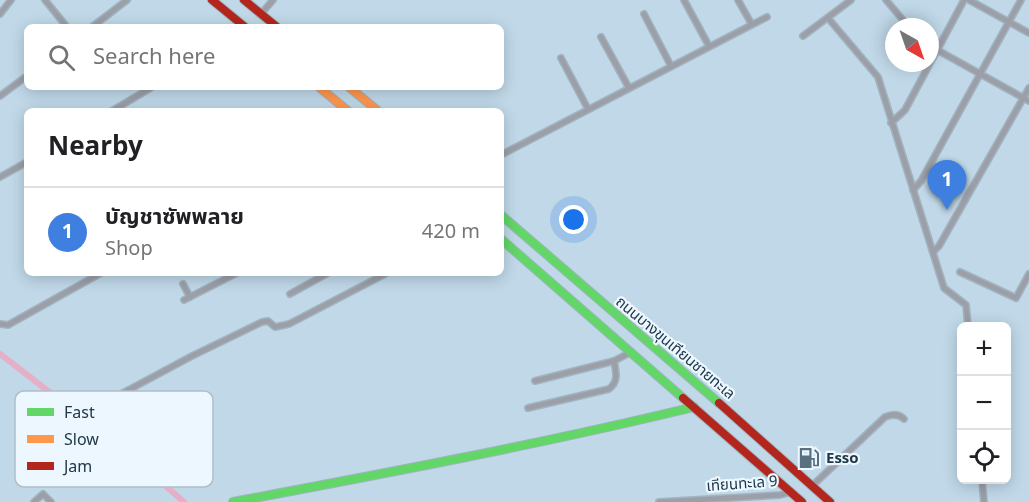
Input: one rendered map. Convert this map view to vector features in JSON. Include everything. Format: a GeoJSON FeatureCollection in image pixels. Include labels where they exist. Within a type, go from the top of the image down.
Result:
{"type":"FeatureCollection","features":[{"type":"Feature","properties":{"kind":"main road"},"geometry":{"type":"LineString","coordinates":[[212,0],[241,24]]}},
{"type":"Feature","properties":{"kind":"main road"},"geometry":{"type":"LineString","coordinates":[[244,0],[273,24]]}},
{"type":"Feature","properties":{"kind":"main road"},"geometry":{"type":"LineString","coordinates":[[323,90],[344,108]]}},
{"type":"Feature","properties":{"kind":"main road"},"geometry":{"type":"LineString","coordinates":[[354,90],[374,108]]}},
{"type":"Feature","properties":{"kind":"main road","name":"ถนนบางขุนเทียนชายทะเล"},"geometry":{"type":"LineString","coordinates":[[504,218],[830,502]]}},
{"type":"Feature","properties":{"kind":"main road","name":"ถนนบางขุนเทียนชายทะเล"},"geometry":{"type":"LineString","coordinates":[[504,242],[802,502]]}},
{"type":"Feature","properties":{"kind":"main road"},"geometry":{"type":"LineString","coordinates":[[233,502],[581,434],[694,407]]}},
{"type":"Feature","properties":{"kind":"street"},"geometry":{"type":"LineString","coordinates":[[0,14],[11,0]]}},
{"type":"Feature","properties":{"kind":"street"},"geometry":{"type":"LineString","coordinates":[[45,0],[65,24]]}},
{"type":"Feature","properties":{"kind":"street"},"geometry":{"type":"LineString","coordinates":[[96,24],[127,0]]}},
{"type":"Feature","properties":{"kind":"street"},"geometry":{"type":"LineString","coordinates":[[261,14],[273,0]]}},
{"type":"Feature","properties":{"kind":"street"},"geometry":{"type":"LineString","coordinates":[[684,0],[709,46]]}},
{"type":"Feature","properties":{"kind":"street"},"geometry":{"type":"LineString","coordinates":[[738,0],[751,24]]}},
{"type":"Feature","properties":{"kind":"street"},"geometry":{"type":"LineString","coordinates":[[803,36],[851,0]]}},
{"type":"Feature","properties":{"kind":"street"},"geometry":{"type":"LineString","coordinates":[[886,0],[901,18]]}},
{"type":"Feature","properties":{"kind":"street"},"geometry":{"type":"LineString","coordinates":[[939,49],[966,0],[1029,33]]}},
{"type":"Feature","properties":{"kind":"street"},"geometry":{"type":"LineString","coordinates":[[913,190],[921,181],[1021,0]]}},
{"type":"Feature","properties":{"kind":"street"},"geometry":{"type":"LineString","coordinates":[[644,14],[671,66]]}},
{"type":"Feature","properties":{"kind":"street"},"geometry":{"type":"LineString","coordinates":[[504,153],[767,16]]}},
{"type":"Feature","properties":{"kind":"street"},"geometry":{"type":"LineString","coordinates":[[828,18],[878,77],[934,250],[944,288],[966,305],[968,322]]}},
{"type":"Feature","properties":{"kind":"street"},"geometry":{"type":"LineString","coordinates":[[601,37],[629,88]]}},
{"type":"Feature","properties":{"kind":"street"},"geometry":{"type":"LineString","coordinates":[[939,52],[1026,100]]}},
{"type":"Feature","properties":{"kind":"street"},"geometry":{"type":"LineString","coordinates":[[561,58],[588,109]]}},
{"type":"Feature","properties":{"kind":"street"},"geometry":{"type":"LineString","coordinates":[[891,123],[905,110],[926,72]]}},
{"type":"Feature","properties":{"kind":"street"},"geometry":{"type":"LineString","coordinates":[[0,96],[24,78]]}},
{"type":"Feature","properties":{"kind":"street"},"geometry":{"type":"LineString","coordinates":[[934,250],[939,246],[1026,100],[1029,88]]}},
{"type":"Feature","properties":{"kind":"street"},"geometry":{"type":"LineString","coordinates":[[117,108],[147,90]]}},
{"type":"Feature","properties":{"kind":"street"},"geometry":{"type":"LineString","coordinates":[[0,177],[24,164]]}},
{"type":"Feature","properties":{"kind":"street"},"geometry":{"type":"LineString","coordinates":[[960,272],[1016,298],[1029,274]]}},
{"type":"Feature","properties":{"kind":"street"},"geometry":{"type":"LineString","coordinates":[[0,324],[8,325],[96,276]]}},
{"type":"Feature","properties":{"kind":"street"},"geometry":{"type":"LineString","coordinates":[[183,284],[187,299],[231,276]]}},
{"type":"Feature","properties":{"kind":"street"},"geometry":{"type":"LineString","coordinates":[[290,294],[323,276]]}},
{"type":"Feature","properties":{"kind":"street"},"geometry":{"type":"LineString","coordinates":[[127,391],[262,322],[269,321],[275,327],[289,324],[381,276]]}},
{"type":"Feature","properties":{"kind":"street"},"geometry":{"type":"LineString","coordinates":[[535,381],[614,361],[631,352]]}},
{"type":"Feature","properties":{"kind":"street"},"geometry":{"type":"LineString","coordinates":[[528,408],[609,389],[617,377],[614,361]]}},
{"type":"Feature","properties":{"kind":"street"},"geometry":{"type":"LineString","coordinates":[[812,486],[885,417],[900,416],[904,419]]}},
{"type":"Feature","properties":{"kind":"street"},"geometry":{"type":"LineString","coordinates":[[982,484],[984,502]]}},
{"type":"Feature","properties":{"kind":"street","name":"เทียนทะเล 9"},"geometry":{"type":"LineString","coordinates":[[659,502],[780,495],[791,492]]}},
{"type":"Feature","properties":{"kind":"street"},"geometry":{"type":"LineString","coordinates":[[34,502],[43,494],[51,502]]}},
{"type":"Feature","properties":{"kind":"waterway"},"geometry":{"type":"LineString","coordinates":[[0,354],[48,391]]}},
{"type":"Feature","properties":{"kind":"waterway"},"geometry":{"type":"LineString","coordinates":[[167,487],[184,502]]}},
{"type":"Feature","properties":{"kind":"traffic: fast"},"geometry":{"type":"LineString","coordinates":[[504,218],[719,403]]}},
{"type":"Feature","properties":{"kind":"traffic: fast"},"geometry":{"type":"LineString","coordinates":[[504,242],[683,398]]}},
{"type":"Feature","properties":{"kind":"traffic: fast"},"geometry":{"type":"LineString","coordinates":[[233,502],[522,446],[694,407]]}},
{"type":"Feature","properties":{"kind":"traffic: slow"},"geometry":{"type":"LineString","coordinates":[[323,90],[344,108]]}},
{"type":"Feature","properties":{"kind":"traffic: slow"},"geometry":{"type":"LineString","coordinates":[[353,90],[374,108]]}},
{"type":"Feature","properties":{"kind":"traffic: jam"},"geometry":{"type":"LineString","coordinates":[[212,0],[241,24]]}},
{"type":"Feature","properties":{"kind":"traffic: jam"},"geometry":{"type":"LineString","coordinates":[[244,0],[273,24]]}},
{"type":"Feature","properties":{"kind":"traffic: jam"},"geometry":{"type":"LineString","coordinates":[[683,398],[802,502]]}},
{"type":"Feature","properties":{"kind":"traffic: jam"},"geometry":{"type":"LineString","coordinates":[[719,403],[830,502]]}},
{"type":"Feature","properties":{"kind":"place","name":"บัญชาซัพพลาย"},"geometry":{"type":"Point","coordinates":[947,210]}},
{"type":"Feature","properties":{"kind":"place","name":"Esso"},"geometry":{"type":"Point","coordinates":[809,458]}}]}
